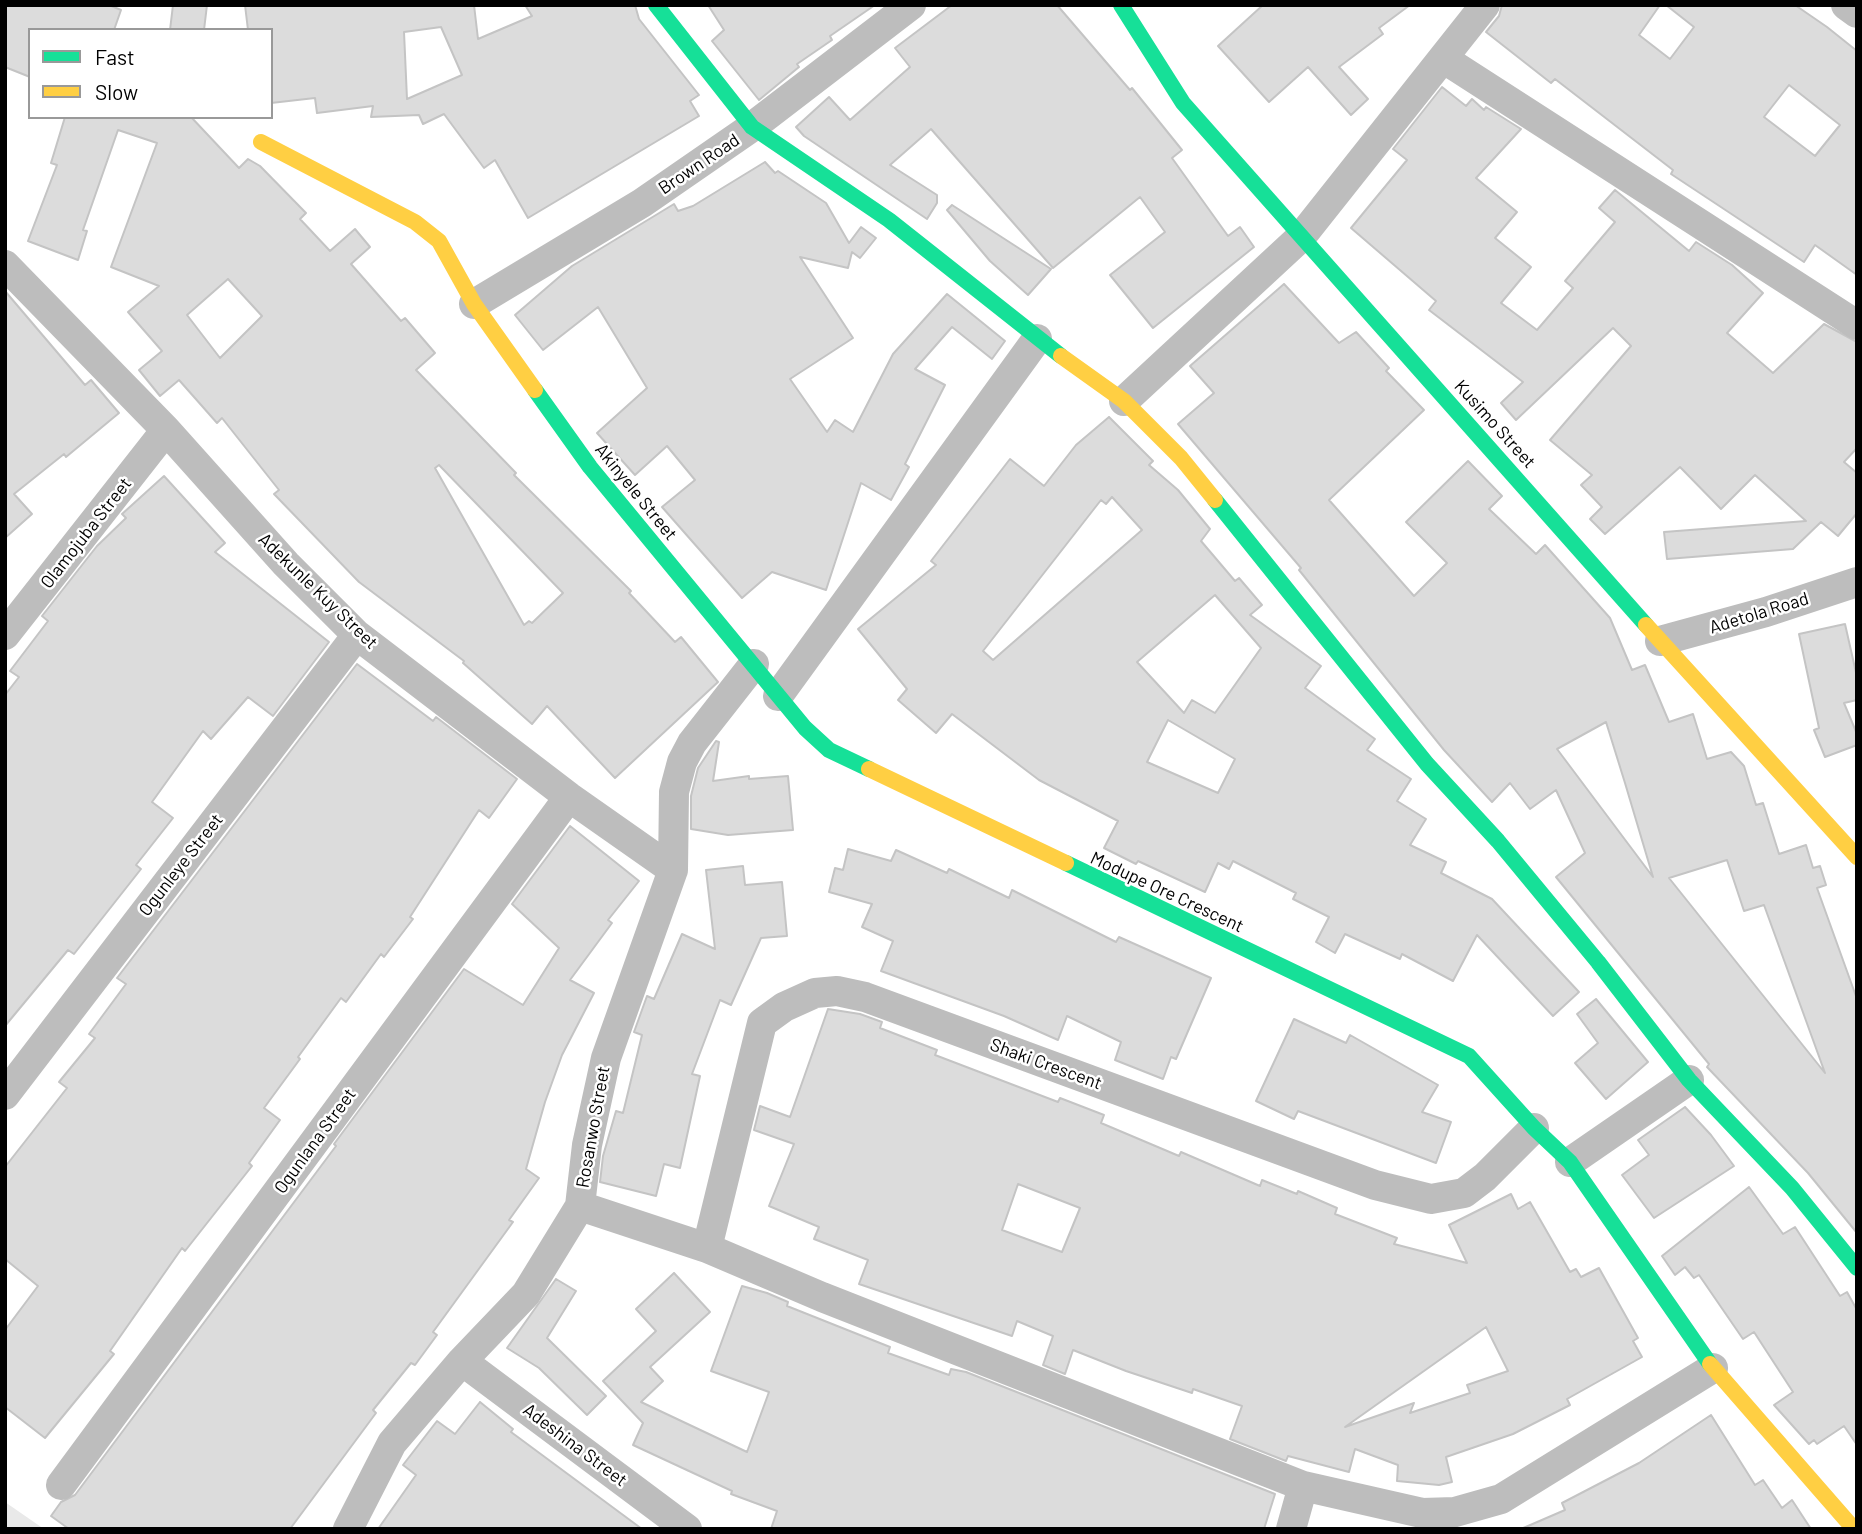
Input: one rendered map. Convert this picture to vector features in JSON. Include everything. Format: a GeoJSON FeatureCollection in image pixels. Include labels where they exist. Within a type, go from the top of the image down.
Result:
{"type":"FeatureCollection","features":[{"type":"Feature","properties":{"kind":"street"},"geometry":{"type":"LineString","coordinates":[[656,5],[752,127],[889,220],[1037,339],[1124,401],[1181,458],[1427,764],[1498,841],[1598,962],[1689,1080],[1793,1188],[1857,1268]]}},
{"type":"Feature","properties":{"kind":"street","name":"Kusimo Street"},"geometry":{"type":"LineString","coordinates":[[1121,5],[1183,103],[1660,641],[1857,857]]}},
{"type":"Feature","properties":{"kind":"street"},"geometry":{"type":"LineString","coordinates":[[1124,401],[1301,237],[1485,5]]}},
{"type":"Feature","properties":{"kind":"street"},"geometry":{"type":"LineString","coordinates":[[1846,5],[1857,13]]}},
{"type":"Feature","properties":{"kind":"street","name":"Brown Road"},"geometry":{"type":"LineString","coordinates":[[474,304],[642,203],[752,127],[907,6]]}},
{"type":"Feature","properties":{"kind":"street"},"geometry":{"type":"LineString","coordinates":[[1444,59],[1857,325]]}},
{"type":"Feature","properties":{"kind":"street","name":"Akinyele Street"},"geometry":{"type":"LineString","coordinates":[[261,142],[415,222],[439,241],[474,304],[590,467],[778,696]]}},
{"type":"Feature","properties":{"kind":"street","name":"Adekunle Kuy Street"},"geometry":{"type":"LineString","coordinates":[[5,265],[166,430],[286,565],[357,635],[569,797],[673,870]]}},
{"type":"Feature","properties":{"kind":"street"},"geometry":{"type":"LineString","coordinates":[[778,696],[1037,339]]}},
{"type":"Feature","properties":{"kind":"street","name":"Olamojuba Street"},"geometry":{"type":"LineString","coordinates":[[5,635],[166,430]]}},
{"type":"Feature","properties":{"kind":"street","name":"Adetola Road"},"geometry":{"type":"LineString","coordinates":[[1660,641],[1766,612],[1857,582]]}},
{"type":"Feature","properties":{"kind":"street","name":"Ogunleye Street"},"geometry":{"type":"LineString","coordinates":[[5,1095],[357,635]]}},
{"type":"Feature","properties":{"kind":"street","name":"Rosanwo Street"},"geometry":{"type":"LineString","coordinates":[[348,1529],[392,1443],[462,1361],[526,1294],[580,1206],[587,1145],[606,1058],[673,870],[674,792],[682,762],[692,743],[754,664]]}},
{"type":"Feature","properties":{"kind":"street","name":"Modupe Ore Crescent"},"geometry":{"type":"LineString","coordinates":[[778,696],[829,750],[857,766],[1469,1056],[1534,1128],[1570,1162],[1713,1368],[1854,1529]]}},
{"type":"Feature","properties":{"kind":"street","name":"Ogunlana Street"},"geometry":{"type":"LineString","coordinates":[[61,1485],[569,797]]}},
{"type":"Feature","properties":{"kind":"street","name":"Shaki Crescent"},"geometry":{"type":"LineString","coordinates":[[707,1248],[762,1023],[784,1007],[815,992],[837,991],[865,997],[1375,1185],[1431,1199],[1464,1193],[1495,1168],[1534,1128]]}},
{"type":"Feature","properties":{"kind":"street"},"geometry":{"type":"LineString","coordinates":[[1570,1162],[1689,1080]]}},
{"type":"Feature","properties":{"kind":"street"},"geometry":{"type":"LineString","coordinates":[[580,1206],[707,1248],[821,1297],[1303,1486],[1422,1513],[1455,1512],[1501,1499],[1713,1368]]}},
{"type":"Feature","properties":{"kind":"street","name":"Adeshina Street"},"geometry":{"type":"LineString","coordinates":[[462,1361],[687,1529]]}},
{"type":"Feature","properties":{"kind":"street"},"geometry":{"type":"LineString","coordinates":[[1292,1529],[1303,1486]]}},
{"type":"Feature","properties":{"kind":"shaded area"},"geometry":{"type":"Polygon","coordinates":[[[5,1502],[44,1529],[5,1529],[5,1502]]]}},
{"type":"Feature","properties":{"kind":"building"},"geometry":{"type":"Polygon","coordinates":[[[5,5],[109,5],[121,10],[115,28],[28,28],[28,76],[5,67],[5,5]]]}},
{"type":"Feature","properties":{"kind":"building"},"geometry":{"type":"Polygon","coordinates":[[[173,5],[207,5],[204,28],[170,28],[173,5]]]}},
{"type":"Feature","properties":{"kind":"building"},"geometry":{"type":"Polygon","coordinates":[[[245,5],[474,5],[478,39],[532,16],[525,5],[635,5],[639,19],[699,95],[690,101],[699,116],[528,218],[495,160],[484,168],[444,114],[423,124],[419,115],[371,117],[373,106],[317,113],[315,98],[273,103],[273,28],[248,28],[245,5]],[[441,27],[404,32],[407,99],[462,75],[441,27]]]}},
{"type":"Feature","properties":{"kind":"building"},"geometry":{"type":"Polygon","coordinates":[[[708,5],[875,5],[830,36],[832,40],[797,64],[799,67],[759,100],[712,41],[724,30],[708,5]]]}},
{"type":"Feature","properties":{"kind":"building"},"geometry":{"type":"Polygon","coordinates":[[[952,5],[1057,5],[1130,90],[1132,88],[1182,150],[1172,158],[1228,236],[1240,227],[1254,247],[1153,328],[1110,275],[1165,232],[1140,197],[1053,268],[931,129],[890,165],[937,195],[937,203],[927,219],[804,136],[796,127],[829,97],[850,120],[910,67],[895,48],[952,5]]]}},
{"type":"Feature","properties":{"kind":"building"},"geometry":{"type":"Polygon","coordinates":[[[1263,5],[1410,5],[1379,28],[1383,34],[1339,67],[1368,99],[1351,115],[1308,67],[1269,102],[1218,46],[1263,5]]]}},
{"type":"Feature","properties":{"kind":"building"},"geometry":{"type":"Polygon","coordinates":[[[1502,5],[1660,5],[1639,35],[1670,59],[1694,27],[1666,5],[1795,5],[1827,27],[1857,51],[1857,275],[1815,245],[1804,262],[1671,174],[1673,170],[1555,79],[1551,83],[1486,32],[1499,16],[1502,5]],[[1789,85],[1764,117],[1815,156],[1840,125],[1789,85]]]}},
{"type":"Feature","properties":{"kind":"building"},"geometry":{"type":"Polygon","coordinates":[[[1442,87],[1466,106],[1472,99],[1484,110],[1486,107],[1521,129],[1476,178],[1517,212],[1495,238],[1531,267],[1501,303],[1537,330],[1573,288],[1565,281],[1615,222],[1599,208],[1615,190],[1689,251],[1696,242],[1732,265],[1763,293],[1727,333],[1773,373],[1824,324],[1857,342],[1857,448],[1844,462],[1857,473],[1857,513],[1838,536],[1821,522],[1793,549],[1667,559],[1664,532],[1806,521],[1755,475],[1721,509],[1680,467],[1605,534],[1590,519],[1602,507],[1581,485],[1592,475],[1550,440],[1631,346],[1613,328],[1516,420],[1501,403],[1523,382],[1429,310],[1436,301],[1351,228],[1407,160],[1393,149],[1442,87]]]}},
{"type":"Feature","properties":{"kind":"building"},"geometry":{"type":"Polygon","coordinates":[[[64,119],[193,119],[239,168],[248,159],[260,166],[306,213],[300,219],[330,251],[355,229],[370,247],[351,264],[401,321],[405,318],[435,353],[416,370],[516,473],[514,475],[631,591],[629,593],[675,642],[681,637],[718,682],[615,778],[547,706],[532,724],[463,663],[464,661],[359,582],[274,494],[279,490],[222,418],[217,423],[179,380],[160,396],[139,370],[162,351],[128,312],[159,286],[111,267],[157,143],[118,130],[83,230],[87,231],[78,260],[28,241],[57,165],[51,163],[64,119]],[[228,279],[187,315],[220,358],[262,316],[228,279]],[[439,465],[435,468],[524,625],[529,621],[532,623],[563,593],[439,465]]]}},
{"type":"Feature","properties":{"kind":"building"},"geometry":{"type":"Polygon","coordinates":[[[765,162],[775,173],[778,171],[826,203],[849,243],[861,227],[876,238],[860,258],[852,252],[848,268],[800,257],[853,338],[790,379],[827,432],[835,420],[853,432],[893,354],[947,294],[1005,341],[992,359],[952,327],[915,369],[945,385],[905,464],[909,467],[891,500],[861,483],[826,590],[772,572],[742,598],[662,507],[695,480],[667,446],[635,475],[597,433],[647,388],[598,307],[543,350],[515,315],[572,266],[674,204],[678,211],[693,206],[765,162]]]}},
{"type":"Feature","properties":{"kind":"building"},"geometry":{"type":"Polygon","coordinates":[[[952,205],[1051,269],[1028,295],[990,261],[947,210],[952,205]]]}},
{"type":"Feature","properties":{"kind":"building"},"geometry":{"type":"Polygon","coordinates":[[[1284,284],[1339,343],[1356,332],[1389,368],[1386,371],[1424,410],[1329,500],[1414,596],[1447,563],[1406,522],[1468,461],[1502,496],[1489,509],[1536,554],[1545,545],[1610,618],[1632,670],[1645,665],[1669,722],[1693,714],[1707,759],[1731,752],[1744,766],[1756,805],[1763,803],[1779,854],[1806,845],[1813,868],[1820,866],[1826,885],[1817,888],[1857,999],[1857,1233],[1808,1173],[1707,1067],[1709,1064],[1556,877],[1585,853],[1556,790],[1530,809],[1510,783],[1492,802],[1444,750],[1299,570],[1301,568],[1178,424],[1214,393],[1190,366],[1284,284]],[[1606,722],[1557,749],[1653,877],[1625,783],[1606,722]],[[1727,860],[1669,878],[1825,1073],[1764,905],[1744,911],[1727,860]]]}},
{"type":"Feature","properties":{"kind":"building"},"geometry":{"type":"Polygon","coordinates":[[[5,291],[85,385],[91,380],[119,413],[66,457],[64,454],[14,494],[32,514],[5,538],[5,291]]]}},
{"type":"Feature","properties":{"kind":"building"},"geometry":{"type":"Polygon","coordinates":[[[1109,417],[1153,461],[1149,465],[1178,490],[1210,529],[1201,541],[1235,581],[1239,578],[1262,605],[1250,615],[1321,666],[1305,688],[1375,739],[1367,750],[1411,779],[1397,801],[1426,819],[1410,845],[1446,862],[1441,873],[1492,899],[1579,992],[1553,1016],[1477,935],[1453,981],[1402,954],[1400,959],[1345,934],[1335,953],[1316,942],[1329,917],[1293,899],[1296,893],[1233,861],[1229,869],[1218,863],[1205,892],[1138,861],[1136,864],[1104,848],[1118,821],[1039,780],[952,714],[936,733],[898,700],[907,689],[858,629],[936,565],[931,561],[1010,459],[1044,486],[1076,445],[1109,417]],[[1112,497],[1106,504],[1101,500],[983,651],[993,660],[1142,530],[1112,497]],[[1215,595],[1137,662],[1184,713],[1192,700],[1215,713],[1261,648],[1215,595]],[[1168,720],[1147,762],[1218,793],[1235,759],[1168,720]]]}},
{"type":"Feature","properties":{"kind":"building"},"geometry":{"type":"Polygon","coordinates":[[[164,476],[225,543],[215,552],[329,642],[273,716],[248,697],[211,739],[203,731],[152,802],[173,818],[136,865],[141,869],[74,954],[68,950],[5,1026],[5,695],[19,677],[10,671],[48,621],[42,616],[97,546],[126,518],[122,514],[164,476]]]}},
{"type":"Feature","properties":{"kind":"building"},"geometry":{"type":"Polygon","coordinates":[[[1845,624],[1857,677],[1857,700],[1844,703],[1857,734],[1857,745],[1825,757],[1814,730],[1819,728],[1799,634],[1845,624]]]}},
{"type":"Feature","properties":{"kind":"building"},"geometry":{"type":"Polygon","coordinates":[[[357,664],[433,721],[436,717],[517,779],[489,818],[479,810],[410,917],[413,919],[384,957],[381,954],[346,1002],[341,998],[298,1057],[300,1059],[264,1108],[280,1120],[249,1163],[252,1166],[185,1251],[182,1248],[110,1351],[114,1354],[45,1438],[5,1407],[5,1330],[38,1286],[5,1259],[5,1167],[67,1088],[59,1082],[95,1038],[89,1034],[126,984],[117,978],[357,664]]]}},
{"type":"Feature","properties":{"kind":"building"},"geometry":{"type":"Polygon","coordinates":[[[716,741],[719,742],[713,781],[749,776],[749,779],[788,776],[793,830],[728,835],[691,829],[691,796],[698,768],[716,741]]]}},
{"type":"Feature","properties":{"kind":"building"},"geometry":{"type":"Polygon","coordinates":[[[570,826],[639,881],[608,920],[612,923],[570,980],[594,993],[562,1055],[545,1102],[526,1169],[539,1178],[509,1220],[513,1222],[433,1332],[437,1335],[415,1365],[411,1363],[373,1410],[376,1413],[290,1529],[69,1529],[51,1516],[61,1502],[75,1495],[336,1146],[334,1144],[464,969],[523,1005],[559,948],[512,904],[570,826]]]}},
{"type":"Feature","properties":{"kind":"building"},"geometry":{"type":"Polygon","coordinates":[[[848,849],[891,861],[896,850],[947,873],[949,869],[1009,898],[1012,890],[1116,942],[1119,937],[1211,978],[1176,1059],[1171,1057],[1163,1079],[1115,1060],[1121,1042],[1067,1016],[1058,1040],[1004,1016],[881,971],[893,941],[862,927],[872,904],[829,892],[835,868],[843,870],[848,849]]]}},
{"type":"Feature","properties":{"kind":"building"},"geometry":{"type":"Polygon","coordinates":[[[743,866],[745,885],[782,882],[787,936],[761,938],[731,1005],[720,1000],[692,1074],[700,1076],[680,1168],[664,1164],[656,1196],[600,1182],[603,1156],[616,1111],[623,1113],[642,1035],[634,1032],[647,996],[654,999],[682,934],[715,949],[706,870],[743,866]]]}},
{"type":"Feature","properties":{"kind":"building"},"geometry":{"type":"Polygon","coordinates":[[[1596,999],[1648,1062],[1606,1099],[1575,1063],[1598,1043],[1577,1014],[1596,999]]]}},
{"type":"Feature","properties":{"kind":"building"},"geometry":{"type":"Polygon","coordinates":[[[828,1009],[860,1014],[882,1022],[880,1028],[937,1050],[935,1055],[1058,1102],[1060,1098],[1104,1115],[1101,1123],[1179,1156],[1181,1152],[1260,1186],[1262,1180],[1297,1194],[1298,1191],[1337,1208],[1335,1214],[1397,1238],[1394,1244],[1467,1263],[1449,1225],[1511,1194],[1518,1209],[1530,1202],[1570,1272],[1576,1269],[1581,1277],[1599,1268],[1638,1338],[1633,1341],[1642,1357],[1567,1399],[1570,1405],[1513,1434],[1446,1457],[1452,1482],[1439,1485],[1397,1481],[1398,1465],[1355,1449],[1349,1472],[1288,1456],[1286,1461],[1230,1439],[1242,1406],[1193,1389],[1192,1393],[1073,1350],[1065,1374],[1043,1365],[1053,1336],[1017,1321],[1012,1336],[859,1284],[868,1260],[814,1239],[819,1227],[769,1206],[794,1144],[754,1130],[760,1106],[790,1117],[828,1009]],[[1018,1184],[1002,1230],[1062,1252],[1080,1208],[1018,1184]],[[1486,1327],[1345,1427],[1414,1403],[1410,1413],[1470,1393],[1467,1385],[1508,1371],[1486,1327]]]}},
{"type":"Feature","properties":{"kind":"building"},"geometry":{"type":"Polygon","coordinates":[[[1294,1019],[1346,1043],[1350,1035],[1438,1085],[1422,1112],[1451,1122],[1436,1163],[1298,1111],[1294,1119],[1256,1101],[1294,1019]]]}},
{"type":"Feature","properties":{"kind":"building"},"geometry":{"type":"Polygon","coordinates":[[[1685,1107],[1711,1135],[1734,1166],[1654,1218],[1622,1175],[1649,1155],[1638,1140],[1685,1107]]]}},
{"type":"Feature","properties":{"kind":"building"},"geometry":{"type":"Polygon","coordinates":[[[1749,1187],[1783,1234],[1795,1227],[1840,1296],[1847,1292],[1857,1310],[1857,1445],[1844,1426],[1817,1444],[1814,1440],[1809,1444],[1774,1405],[1793,1392],[1754,1332],[1743,1339],[1699,1275],[1694,1278],[1685,1267],[1675,1275],[1662,1256],[1749,1187]]]}},
{"type":"Feature","properties":{"kind":"building"},"geometry":{"type":"Polygon","coordinates":[[[674,1273],[710,1312],[650,1367],[663,1381],[641,1402],[747,1452],[769,1392],[711,1371],[742,1286],[767,1293],[788,1302],[787,1306],[890,1347],[888,1353],[949,1375],[951,1369],[966,1372],[1275,1494],[1264,1529],[771,1529],[777,1511],[731,1494],[732,1491],[633,1445],[643,1423],[603,1381],[656,1331],[636,1309],[674,1273]]]}},
{"type":"Feature","properties":{"kind":"building"},"geometry":{"type":"Polygon","coordinates":[[[556,1279],[576,1291],[547,1338],[606,1396],[587,1415],[539,1368],[507,1348],[556,1279]]]}},
{"type":"Feature","properties":{"kind":"building"},"geometry":{"type":"Polygon","coordinates":[[[480,1402],[513,1429],[511,1432],[642,1529],[378,1529],[416,1475],[403,1465],[437,1421],[455,1434],[480,1402]]]}},
{"type":"Feature","properties":{"kind":"building"},"geometry":{"type":"Polygon","coordinates":[[[1711,1415],[1755,1485],[1763,1480],[1782,1508],[1792,1500],[1811,1529],[1521,1529],[1565,1510],[1562,1503],[1639,1463],[1711,1415]]]}},
{"type":"Feature","properties":{"kind":"traffic: fast"},"geometry":{"type":"LineString","coordinates":[[656,5],[752,127],[889,220],[1061,356]]}},
{"type":"Feature","properties":{"kind":"traffic: fast"},"geometry":{"type":"LineString","coordinates":[[1121,5],[1183,103],[1646,625]]}},
{"type":"Feature","properties":{"kind":"traffic: fast"},"geometry":{"type":"LineString","coordinates":[[535,390],[590,467],[805,728],[829,750],[869,769]]}},
{"type":"Feature","properties":{"kind":"traffic: fast"},"geometry":{"type":"LineString","coordinates":[[1215,500],[1427,764],[1498,841],[1598,962],[1689,1080],[1792,1188],[1857,1268]]}},
{"type":"Feature","properties":{"kind":"traffic: fast"},"geometry":{"type":"LineString","coordinates":[[1066,863],[1469,1056],[1534,1128],[1570,1162],[1710,1364]]}},
{"type":"Feature","properties":{"kind":"traffic: slow"},"geometry":{"type":"LineString","coordinates":[[261,142],[415,222],[439,241],[474,304],[535,390]]}},
{"type":"Feature","properties":{"kind":"traffic: slow"},"geometry":{"type":"LineString","coordinates":[[1061,356],[1124,401],[1181,458],[1215,500]]}},
{"type":"Feature","properties":{"kind":"traffic: slow"},"geometry":{"type":"LineString","coordinates":[[1646,625],[1857,857]]}},
{"type":"Feature","properties":{"kind":"traffic: slow"},"geometry":{"type":"LineString","coordinates":[[869,769],[1066,863]]}},
{"type":"Feature","properties":{"kind":"traffic: slow"},"geometry":{"type":"LineString","coordinates":[[1710,1364],[1854,1529]]}}]}
